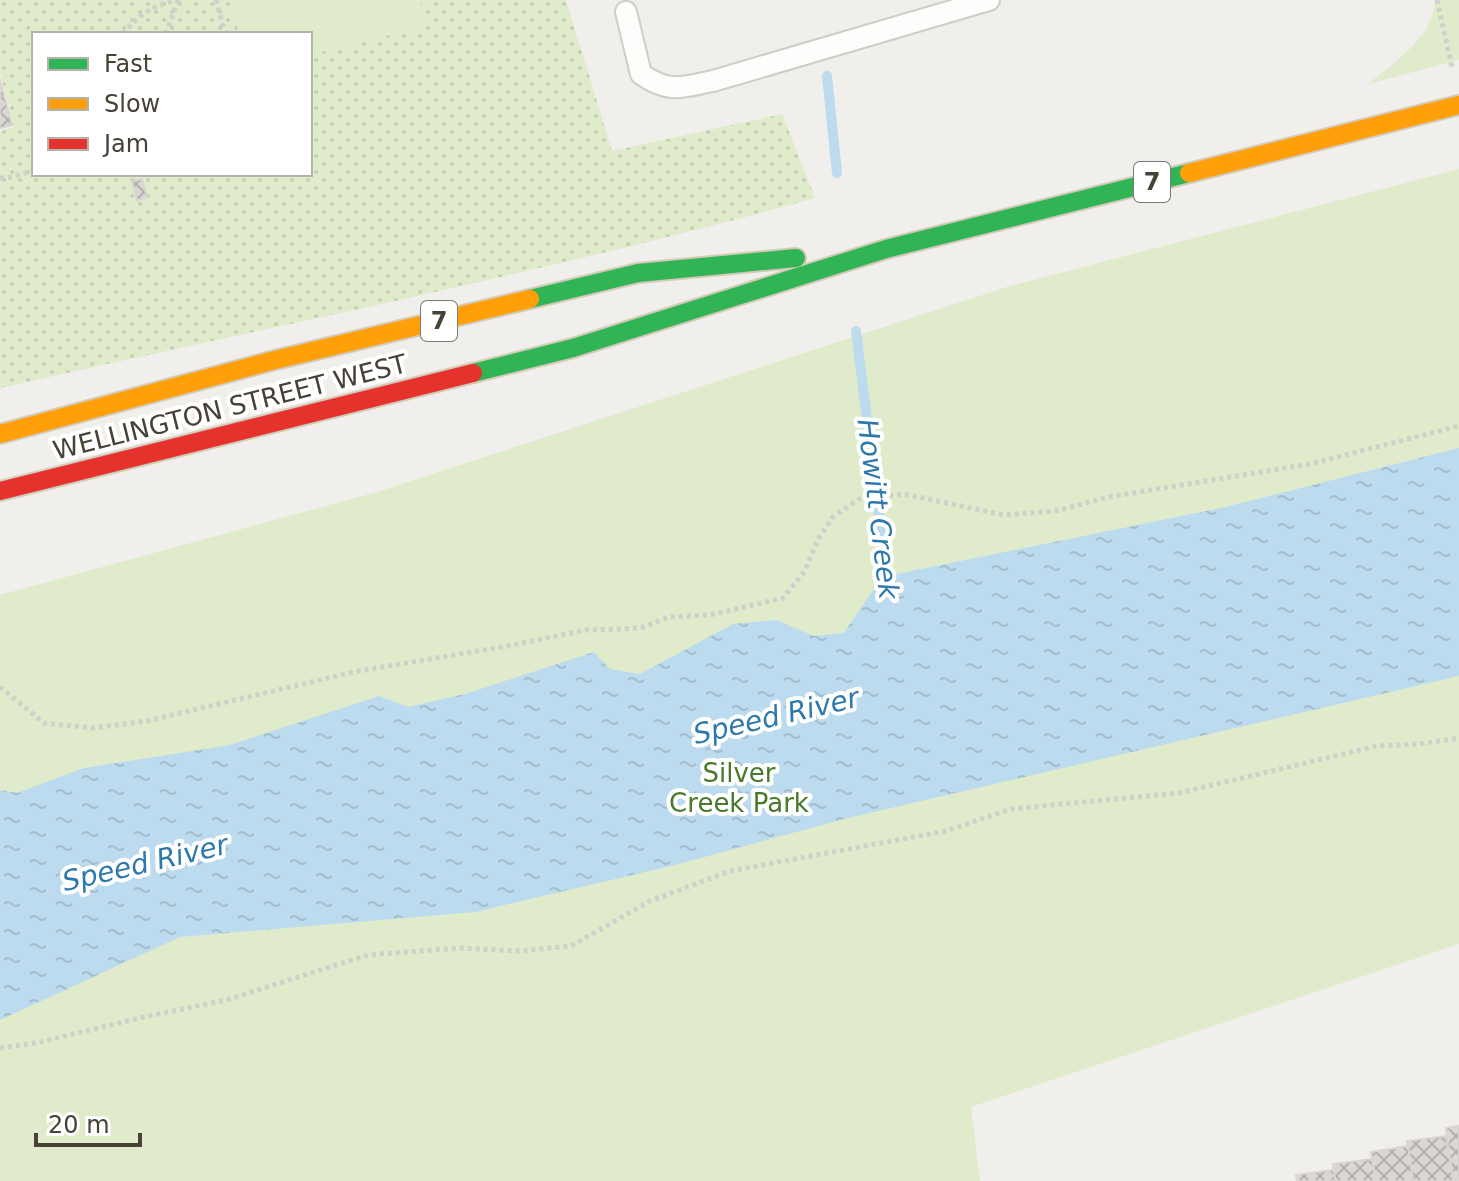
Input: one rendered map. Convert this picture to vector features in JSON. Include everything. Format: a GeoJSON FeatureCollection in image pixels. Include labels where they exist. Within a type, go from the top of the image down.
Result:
{"type":"FeatureCollection","features":[{"type":"Feature","properties":{"kind":"main road","name":"WELLINGTON STREET WEST"},"geometry":{"type":"LineString","coordinates":[[0,491],[573,348],[886,249],[1459,105]]}},
{"type":"Feature","properties":{"kind":"main road","name":"WELLINGTON STREET WEST"},"geometry":{"type":"LineString","coordinates":[[0,434],[275,360],[638,273],[886,249]]}},
{"type":"Feature","properties":{"kind":"lane"},"geometry":{"type":"LineString","coordinates":[[626,12],[641,74],[663,87],[677,87],[727,77],[989,0]]}},
{"type":"Feature","properties":{"kind":"path"},"geometry":{"type":"LineString","coordinates":[[125,32],[148,10],[177,0]]}},
{"type":"Feature","properties":{"kind":"path"},"geometry":{"type":"LineString","coordinates":[[167,32],[177,0]]}},
{"type":"Feature","properties":{"kind":"path"},"geometry":{"type":"LineString","coordinates":[[216,0],[224,32]]}},
{"type":"Feature","properties":{"kind":"path"},"geometry":{"type":"LineString","coordinates":[[1437,0],[1456,79]]}},
{"type":"Feature","properties":{"kind":"path"},"geometry":{"type":"LineString","coordinates":[[0,178],[32,171]]}},
{"type":"Feature","properties":{"kind":"path"},"geometry":{"type":"LineString","coordinates":[[0,687],[44,723],[93,728],[147,721],[353,672],[586,630],[644,627],[668,617],[710,615],[783,598],[805,571],[818,539],[833,517],[859,499],[904,494],[1004,515],[1056,511],[1108,497],[1310,464],[1459,426]]}},
{"type":"Feature","properties":{"kind":"path"},"geometry":{"type":"LineString","coordinates":[[0,1048],[36,1043],[226,1000],[368,955],[460,948],[520,951],[571,946],[650,901],[730,871],[946,831],[1011,809],[1179,793],[1377,746],[1459,738]]}},
{"type":"Feature","properties":{"kind":"green space"},"geometry":{"type":"Polygon","coordinates":[[[0,0],[566,0],[612,151],[782,114],[815,198],[511,275],[0,388],[0,131],[14,127],[0,72],[0,0]]]}},
{"type":"Feature","properties":{"kind":"green space"},"geometry":{"type":"Polygon","coordinates":[[[230,0],[420,0],[427,26],[312,55],[312,32],[238,32],[230,0]]]}},
{"type":"Feature","properties":{"kind":"green space"},"geometry":{"type":"Polygon","coordinates":[[[1436,0],[1459,0],[1459,60],[1368,84],[1420,38],[1429,24],[1436,0]]]}},
{"type":"Feature","properties":{"kind":"green space","name":"Silver Creek Park"},"geometry":{"type":"Polygon","coordinates":[[[1459,169],[1459,944],[971,1107],[980,1181],[0,1181],[0,595],[377,492],[1010,286],[1459,169]]]}},
{"type":"Feature","properties":{"kind":"water","name":"Speed River"},"geometry":{"type":"Polygon","coordinates":[[[1459,448],[1459,676],[848,818],[675,865],[475,912],[180,937],[0,1020],[0,790],[17,793],[84,768],[230,745],[379,696],[408,707],[465,694],[594,652],[610,669],[640,674],[733,624],[776,620],[814,636],[844,633],[871,593],[887,576],[1221,508],[1459,448]]]}},
{"type":"Feature","properties":{"kind":"building"},"geometry":{"type":"Polygon","coordinates":[[[0,79],[12,125],[0,128],[0,79]]]}},
{"type":"Feature","properties":{"kind":"building"},"geometry":{"type":"Polygon","coordinates":[[[142,179],[147,197],[137,200],[132,181],[142,179]]]}},
{"type":"Feature","properties":{"kind":"building"},"geometry":{"type":"Polygon","coordinates":[[[1459,1126],[1459,1181],[1453,1181],[1446,1128],[1459,1126]]]}},
{"type":"Feature","properties":{"kind":"building"},"geometry":{"type":"Polygon","coordinates":[[[1446,1136],[1453,1181],[1413,1181],[1407,1141],[1446,1136]]]}},
{"type":"Feature","properties":{"kind":"building"},"geometry":{"type":"Polygon","coordinates":[[[1408,1146],[1413,1181],[1376,1181],[1371,1152],[1408,1146]]]}},
{"type":"Feature","properties":{"kind":"building"},"geometry":{"type":"Polygon","coordinates":[[[1372,1159],[1376,1181],[1335,1181],[1333,1164],[1372,1159]]]}},
{"type":"Feature","properties":{"kind":"building"},"geometry":{"type":"Polygon","coordinates":[[[1334,1170],[1335,1181],[1297,1181],[1296,1175],[1334,1170]]]}},
{"type":"Feature","properties":{"kind":"waterway","name":"Howitt Creek"},"geometry":{"type":"LineString","coordinates":[[827,76],[837,173]]}},
{"type":"Feature","properties":{"kind":"waterway","name":"Howitt Creek"},"geometry":{"type":"LineString","coordinates":[[856,331],[888,587]]}},
{"type":"Feature","properties":{"kind":"traffic: fast"},"geometry":{"type":"LineString","coordinates":[[473,373],[573,348],[886,249],[1189,173]]}},
{"type":"Feature","properties":{"kind":"traffic: fast"},"geometry":{"type":"LineString","coordinates":[[530,299],[638,273],[796,258]]}},
{"type":"Feature","properties":{"kind":"traffic: slow"},"geometry":{"type":"LineString","coordinates":[[1189,173],[1459,105]]}},
{"type":"Feature","properties":{"kind":"traffic: slow"},"geometry":{"type":"LineString","coordinates":[[0,434],[275,360],[530,299]]}},
{"type":"Feature","properties":{"kind":"traffic: jam"},"geometry":{"type":"LineString","coordinates":[[0,491],[473,373]]}}]}
